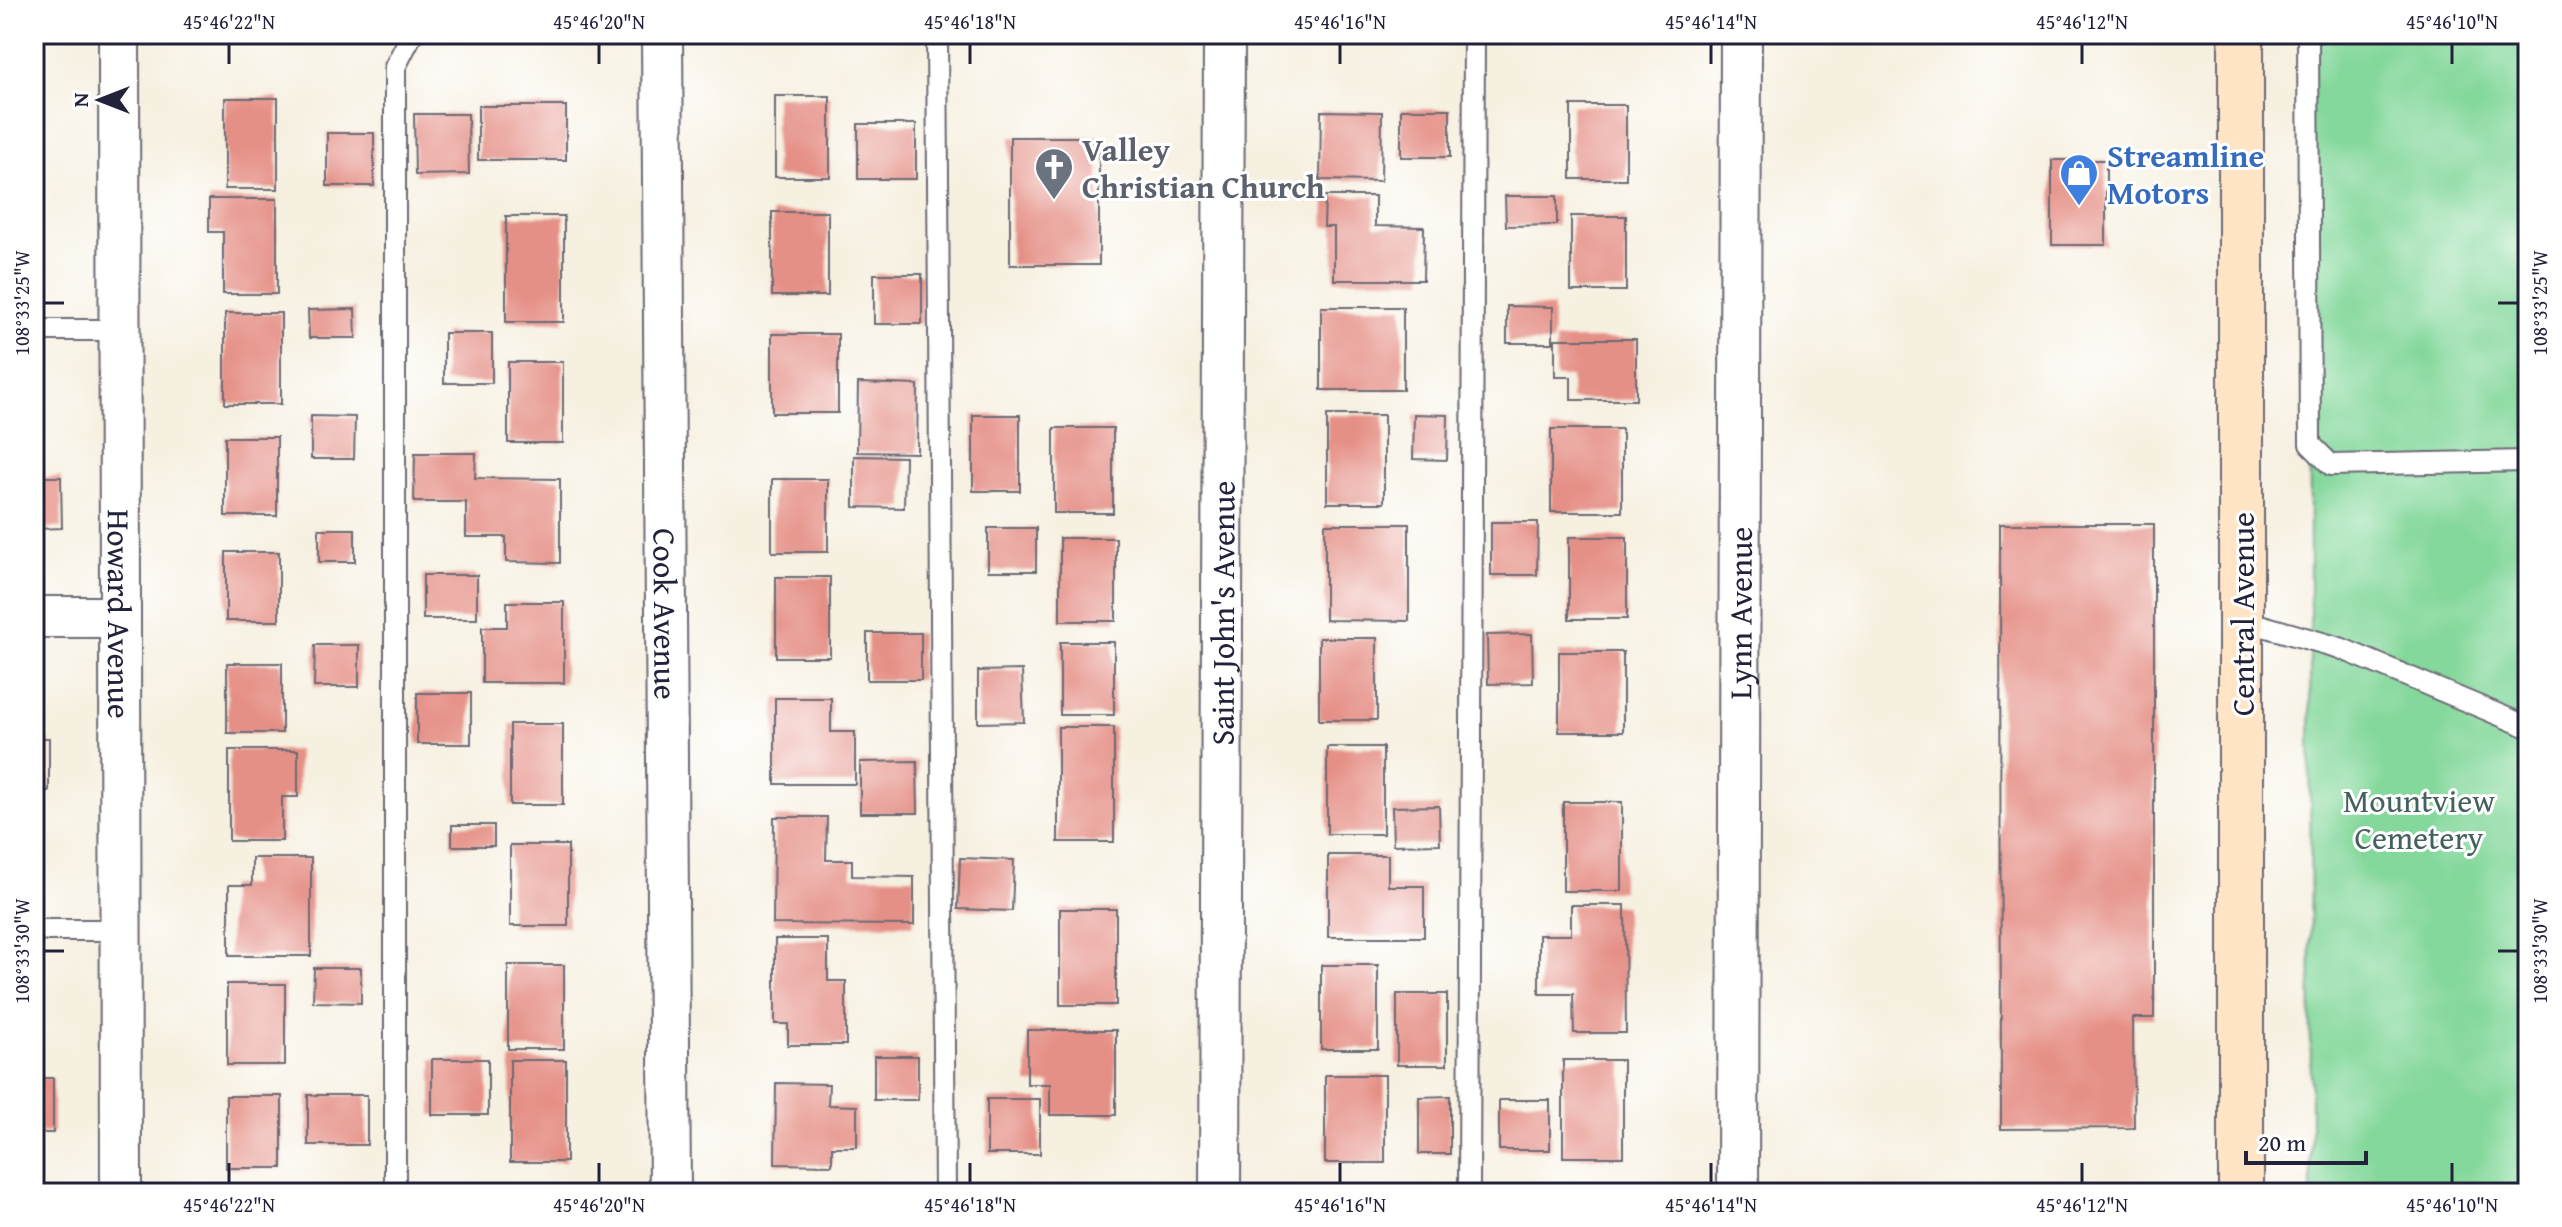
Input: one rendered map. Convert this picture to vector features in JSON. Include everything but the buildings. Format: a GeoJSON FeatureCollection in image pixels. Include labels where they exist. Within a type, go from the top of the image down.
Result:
{"type":"FeatureCollection","features":[{"type":"Feature","properties":{"kind":"main road","name":"Central Avenue"},"geometry":{"type":"LineString","coordinates":[[2241,34],[2241,1193]]}},
{"type":"Feature","properties":{"kind":"street","name":"Howard Avenue"},"geometry":{"type":"LineString","coordinates":[[119,34],[121,1193]]}},
{"type":"Feature","properties":{"kind":"street","name":"Cook Avenue"},"geometry":{"type":"LineString","coordinates":[[662,34],[670,1193]]}},
{"type":"Feature","properties":{"kind":"street","name":"Saint John's Avenue"},"geometry":{"type":"LineString","coordinates":[[1220,1193],[1224,34]]}},
{"type":"Feature","properties":{"kind":"street","name":"Lynn Avenue"},"geometry":{"type":"LineString","coordinates":[[1738,1193],[1741,34]]}},
{"type":"Feature","properties":{"kind":"street"},"geometry":{"type":"LineString","coordinates":[[34,617],[119,617]]}},
{"type":"Feature","properties":{"kind":"lane"},"geometry":{"type":"LineString","coordinates":[[395,1193],[395,67],[412,34]]}},
{"type":"Feature","properties":{"kind":"lane"},"geometry":{"type":"LineString","coordinates":[[937,34],[945,1193]]}},
{"type":"Feature","properties":{"kind":"lane"},"geometry":{"type":"LineString","coordinates":[[1469,1193],[1474,34]]}},
{"type":"Feature","properties":{"kind":"lane"},"geometry":{"type":"LineString","coordinates":[[2308,34],[2310,444],[2331,465],[2528,461]]}},
{"type":"Feature","properties":{"kind":"lane"},"geometry":{"type":"LineString","coordinates":[[34,330],[119,330]]}},
{"type":"Feature","properties":{"kind":"lane"},"geometry":{"type":"LineString","coordinates":[[2242,620],[2340,648],[2528,727]]}},
{"type":"Feature","properties":{"kind":"lane"},"geometry":{"type":"LineString","coordinates":[[34,930],[120,930]]}},
{"type":"Feature","properties":{"kind":"green space","name":"Mountview Cemetery"},"geometry":{"type":"Polygon","coordinates":[[[2309,34],[2528,34],[2528,1193],[2311,1193],[2309,34]]]}},
{"type":"Feature","properties":{"kind":"place","name":"Valley Christian Church"},"geometry":{"type":"Point","coordinates":[1054,201]}},
{"type":"Feature","properties":{"kind":"place","name":"Streamline Motors"},"geometry":{"type":"Point","coordinates":[2079,207]}}]}
